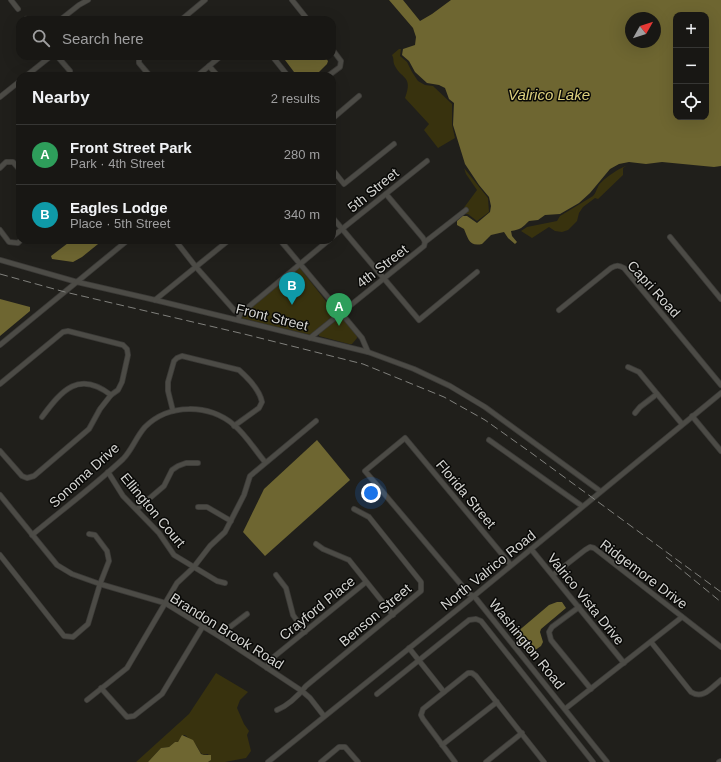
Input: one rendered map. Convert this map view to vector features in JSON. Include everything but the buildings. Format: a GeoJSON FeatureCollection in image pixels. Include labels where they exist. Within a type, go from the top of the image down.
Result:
{"type":"FeatureCollection","features":[{"type":"Feature","properties":{"kind":"street"},"geometry":{"type":"LineString","coordinates":[[11,0],[18,9]]}},
{"type":"Feature","properties":{"kind":"street"},"geometry":{"type":"LineString","coordinates":[[65,16],[88,0]]}},
{"type":"Feature","properties":{"kind":"street"},"geometry":{"type":"LineString","coordinates":[[186,16],[205,0]]}},
{"type":"Feature","properties":{"kind":"street"},"geometry":{"type":"LineString","coordinates":[[292,0],[305,16]]}},
{"type":"Feature","properties":{"kind":"street"},"geometry":{"type":"LineString","coordinates":[[333,72],[340,67],[341,60],[336,54]]}},
{"type":"Feature","properties":{"kind":"street"},"geometry":{"type":"LineString","coordinates":[[31,72],[46,60]]}},
{"type":"Feature","properties":{"kind":"street"},"geometry":{"type":"LineString","coordinates":[[60,60],[70,71]]}},
{"type":"Feature","properties":{"kind":"street"},"geometry":{"type":"LineString","coordinates":[[139,60],[139,63],[147,72]]}},
{"type":"Feature","properties":{"kind":"street"},"geometry":{"type":"LineString","coordinates":[[202,72],[216,60]]}},
{"type":"Feature","properties":{"kind":"street"},"geometry":{"type":"LineString","coordinates":[[275,60],[285,72]]}},
{"type":"Feature","properties":{"kind":"street"},"geometry":{"type":"LineString","coordinates":[[209,66],[214,72]]}},
{"type":"Feature","properties":{"kind":"street"},"geometry":{"type":"LineString","coordinates":[[0,97],[16,84]]}},
{"type":"Feature","properties":{"kind":"street"},"geometry":{"type":"LineString","coordinates":[[336,116],[359,96]]}},
{"type":"Feature","properties":{"kind":"street"},"geometry":{"type":"LineString","coordinates":[[336,174],[344,184],[394,144]]}},
{"type":"Feature","properties":{"kind":"street","name":"5th Street"},"geometry":{"type":"LineString","coordinates":[[336,234],[427,161]]}},
{"type":"Feature","properties":{"kind":"street"},"geometry":{"type":"LineString","coordinates":[[0,168],[6,162],[13,162],[16,165]]}},
{"type":"Feature","properties":{"kind":"street"},"geometry":{"type":"LineString","coordinates":[[386,194],[425,242]]}},
{"type":"Feature","properties":{"kind":"street","name":"4th Street"},"geometry":{"type":"LineString","coordinates":[[310,338],[424,246],[425,242],[466,210]]}},
{"type":"Feature","properties":{"kind":"street"},"geometry":{"type":"LineString","coordinates":[[336,222],[419,320],[477,272]]}},
{"type":"Feature","properties":{"kind":"street"},"geometry":{"type":"LineString","coordinates":[[0,230],[9,242],[16,242]]}},
{"type":"Feature","properties":{"kind":"street"},"geometry":{"type":"LineString","coordinates":[[670,237],[721,299]]}},
{"type":"Feature","properties":{"kind":"street"},"geometry":{"type":"LineString","coordinates":[[0,344],[123,244]]}},
{"type":"Feature","properties":{"kind":"street"},"geometry":{"type":"LineString","coordinates":[[178,244],[196,267],[235,311],[240,314]]}},
{"type":"Feature","properties":{"kind":"street"},"geometry":{"type":"LineString","coordinates":[[155,300],[224,244]]}},
{"type":"Feature","properties":{"kind":"street"},"geometry":{"type":"LineString","coordinates":[[283,244],[362,338],[368,352]]}},
{"type":"Feature","properties":{"kind":"street"},"geometry":{"type":"LineString","coordinates":[[238,320],[240,314],[324,244]]}},
{"type":"Feature","properties":{"kind":"street","name":"Front Street"},"geometry":{"type":"LineString","coordinates":[[0,260],[76,282],[368,352],[414,369],[456,390],[507,423],[600,491]]}},
{"type":"Feature","properties":{"kind":"street","name":"Capri Road"},"geometry":{"type":"LineString","coordinates":[[559,310],[611,268],[614,266],[620,266],[629,274],[721,385]]}},
{"type":"Feature","properties":{"kind":"street"},"geometry":{"type":"LineString","coordinates":[[0,384],[63,332],[68,331],[123,345],[127,349],[128,355],[122,382],[118,390],[111,395],[89,429],[34,476],[27,478],[22,476],[0,451]]}},
{"type":"Feature","properties":{"kind":"street"},"geometry":{"type":"LineString","coordinates":[[173,411],[168,391],[168,382],[174,361],[182,356],[239,370],[261,395],[262,402],[259,408],[234,426]]}},
{"type":"Feature","properties":{"kind":"street"},"geometry":{"type":"LineString","coordinates":[[628,367],[639,372],[682,424]]}},
{"type":"Feature","properties":{"kind":"street"},"geometry":{"type":"LineString","coordinates":[[42,417],[51,404],[68,388],[75,384],[84,383],[102,388],[111,395]]}},
{"type":"Feature","properties":{"kind":"street","name":"North Valrico Road"},"geometry":{"type":"LineString","coordinates":[[268,762],[474,596],[721,392]]}},
{"type":"Feature","properties":{"kind":"street"},"geometry":{"type":"LineString","coordinates":[[635,413],[640,407],[657,394]]}},
{"type":"Feature","properties":{"kind":"street","name":"Sonoma Drive"},"geometry":{"type":"LineString","coordinates":[[32,535],[124,458],[146,426],[159,417],[173,411],[189,409],[205,410],[221,416],[234,426],[265,462]]}},
{"type":"Feature","properties":{"kind":"street"},"geometry":{"type":"LineString","coordinates":[[692,416],[721,451]]}},
{"type":"Feature","properties":{"kind":"street"},"geometry":{"type":"LineString","coordinates":[[87,700],[126,668],[177,583],[193,568],[210,546],[225,532],[244,495],[250,476],[265,462],[316,422]]}},
{"type":"Feature","properties":{"kind":"street","name":"Washington Road"},"geometry":{"type":"LineString","coordinates":[[405,438],[365,471],[469,594],[474,596],[607,762]]}},
{"type":"Feature","properties":{"kind":"street","name":"Florida Street"},"geometry":{"type":"LineString","coordinates":[[405,438],[511,565]]}},
{"type":"Feature","properties":{"kind":"street"},"geometry":{"type":"LineString","coordinates":[[489,440],[582,506]]}},
{"type":"Feature","properties":{"kind":"street"},"geometry":{"type":"LineString","coordinates":[[137,510],[164,486],[172,470],[186,463],[198,463]]}},
{"type":"Feature","properties":{"kind":"street","name":"Ellington Court"},"geometry":{"type":"LineString","coordinates":[[108,472],[123,496],[159,533],[174,555],[217,582],[225,583]]}},
{"type":"Feature","properties":{"kind":"street","name":"Brandon Brook Road"},"geometry":{"type":"LineString","coordinates":[[0,495],[57,565],[72,574],[100,584],[165,603],[222,638],[302,692],[310,698],[324,716]]}},
{"type":"Feature","properties":{"kind":"street"},"geometry":{"type":"LineString","coordinates":[[198,507],[207,506],[231,521]]}},
{"type":"Feature","properties":{"kind":"street","name":"Benson Street"},"geometry":{"type":"LineString","coordinates":[[277,710],[286,706],[302,692],[306,686],[393,616],[421,591],[421,582],[369,518],[354,509]]}},
{"type":"Feature","properties":{"kind":"street"},"geometry":{"type":"LineString","coordinates":[[0,555],[64,636],[73,637],[88,624],[100,584],[109,561],[107,550],[95,535],[89,534]]}},
{"type":"Feature","properties":{"kind":"street"},"geometry":{"type":"LineString","coordinates":[[316,544],[323,549],[349,560],[393,616]]}},
{"type":"Feature","properties":{"kind":"street","name":"Ridgemore Drive"},"geometry":{"type":"LineString","coordinates":[[553,575],[585,550],[594,548],[721,647]]}},
{"type":"Feature","properties":{"kind":"street","name":"Valrico Vista Drive"},"geometry":{"type":"LineString","coordinates":[[531,549],[624,663]]}},
{"type":"Feature","properties":{"kind":"street"},"geometry":{"type":"LineString","coordinates":[[276,575],[286,588],[293,616],[305,632]]}},
{"type":"Feature","properties":{"kind":"street","name":"Crayford Place"},"geometry":{"type":"LineString","coordinates":[[267,668],[270,660],[366,582]]}},
{"type":"Feature","properties":{"kind":"street"},"geometry":{"type":"LineString","coordinates":[[579,607],[552,627],[549,632],[552,640],[590,689]]}},
{"type":"Feature","properties":{"kind":"street"},"geometry":{"type":"LineString","coordinates":[[222,638],[230,627],[247,614]]}},
{"type":"Feature","properties":{"kind":"street"},"geometry":{"type":"LineString","coordinates":[[566,710],[590,689],[682,617]]}},
{"type":"Feature","properties":{"kind":"street"},"geometry":{"type":"LineString","coordinates":[[377,694],[469,620],[476,619],[481,621],[593,762]]}},
{"type":"Feature","properties":{"kind":"street"},"geometry":{"type":"LineString","coordinates":[[101,688],[127,717],[134,716],[162,694],[203,626]]}},
{"type":"Feature","properties":{"kind":"street"},"geometry":{"type":"LineString","coordinates":[[651,642],[691,692],[696,695],[703,694],[721,680]]}},
{"type":"Feature","properties":{"kind":"street"},"geometry":{"type":"LineString","coordinates":[[409,648],[444,692]]}},
{"type":"Feature","properties":{"kind":"street"},"geometry":{"type":"LineString","coordinates":[[455,762],[421,715],[423,709],[468,673],[476,676],[544,762]]}},
{"type":"Feature","properties":{"kind":"street"},"geometry":{"type":"LineString","coordinates":[[442,745],[497,702]]}},
{"type":"Feature","properties":{"kind":"street"},"geometry":{"type":"LineString","coordinates":[[486,762],[522,733]]}},
{"type":"Feature","properties":{"kind":"street"},"geometry":{"type":"LineString","coordinates":[[321,762],[339,747],[345,747],[358,762]]}},
{"type":"Feature","properties":{"kind":"shaded area"},"geometry":{"type":"Polygon","coordinates":[[[401,49],[400,56],[407,62],[418,81],[425,85],[433,86],[452,104],[452,125],[455,138],[438,148],[424,130],[429,124],[405,98],[408,85],[407,81],[394,64],[392,55],[401,49]]]}},
{"type":"Feature","properties":{"kind":"shaded area"},"geometry":{"type":"Polygon","coordinates":[[[626,166],[623,168],[623,175],[598,199],[595,198],[583,207],[579,213],[577,221],[568,230],[562,232],[555,231],[549,227],[532,238],[521,231],[527,227],[557,221],[560,216],[593,196],[599,184],[606,178],[626,166]]]}},
{"type":"Feature","properties":{"kind":"shaded area"},"geometry":{"type":"Polygon","coordinates":[[[464,168],[488,198],[489,212],[477,221],[468,214],[464,214],[469,210],[466,207],[463,209],[477,190],[466,174],[464,168]]]}},
{"type":"Feature","properties":{"kind":"shaded area"},"geometry":{"type":"Polygon","coordinates":[[[299,267],[336,314],[310,335],[240,318],[243,313],[299,267]]]}},
{"type":"Feature","properties":{"kind":"shaded area"},"geometry":{"type":"Polygon","coordinates":[[[340,317],[348,323],[357,335],[357,338],[352,344],[319,336],[319,333],[340,317]]]}},
{"type":"Feature","properties":{"kind":"shaded area"},"geometry":{"type":"Polygon","coordinates":[[[216,673],[248,692],[240,700],[237,708],[249,731],[247,735],[251,751],[246,758],[225,762],[208,762],[211,760],[208,754],[201,753],[193,742],[183,735],[178,742],[175,742],[169,747],[161,748],[148,762],[136,762],[189,714],[216,673]]]}},
{"type":"Feature","properties":{"kind":"water","name":"Valrico Lake"},"geometry":{"type":"Polygon","coordinates":[[[389,0],[403,0],[420,21],[451,0],[721,0],[721,166],[714,167],[662,162],[646,164],[629,162],[619,164],[610,169],[590,193],[579,203],[560,214],[545,215],[538,220],[529,221],[519,229],[511,231],[512,236],[517,242],[515,244],[504,232],[491,235],[482,244],[474,244],[468,238],[464,229],[457,225],[457,221],[462,216],[467,216],[477,223],[490,212],[491,206],[489,197],[465,164],[453,125],[454,103],[449,99],[445,88],[439,85],[427,83],[415,72],[409,61],[402,55],[403,49],[415,45],[416,37],[413,28],[389,0]]]}},
{"type":"Feature","properties":{"kind":"water"},"geometry":{"type":"Polygon","coordinates":[[[285,60],[328,61],[319,72],[294,72],[285,60]]]}},
{"type":"Feature","properties":{"kind":"water"},"geometry":{"type":"Polygon","coordinates":[[[67,244],[98,244],[73,262],[52,259],[51,256],[67,244]]]}},
{"type":"Feature","properties":{"kind":"water"},"geometry":{"type":"Polygon","coordinates":[[[0,299],[30,307],[30,311],[0,336],[0,299]]]}},
{"type":"Feature","properties":{"kind":"water"},"geometry":{"type":"Polygon","coordinates":[[[317,440],[350,480],[265,556],[243,532],[264,489],[317,440]]]}},
{"type":"Feature","properties":{"kind":"water"},"geometry":{"type":"Polygon","coordinates":[[[562,602],[566,608],[541,629],[540,632],[543,642],[541,646],[531,653],[516,633],[549,605],[562,602]]]}},
{"type":"Feature","properties":{"kind":"water"},"geometry":{"type":"Polygon","coordinates":[[[182,735],[193,740],[201,754],[211,755],[211,760],[208,762],[148,762],[161,748],[169,747],[175,742],[178,742],[182,735]]]}},
{"type":"Feature","properties":{"kind":"railway"},"geometry":{"type":"LineString","coordinates":[[0,274],[65,292],[244,334],[363,364],[444,397],[485,420],[721,592]]}},
{"type":"Feature","properties":{"kind":"railway"},"geometry":{"type":"LineString","coordinates":[[666,557],[721,602]]}},
{"type":"Feature","properties":{"kind":"place","name":"Eagles Lodge"},"geometry":{"type":"Point","coordinates":[292,305]}},
{"type":"Feature","properties":{"kind":"place","name":"Front Street Park"},"geometry":{"type":"Point","coordinates":[339,326]}}]}
